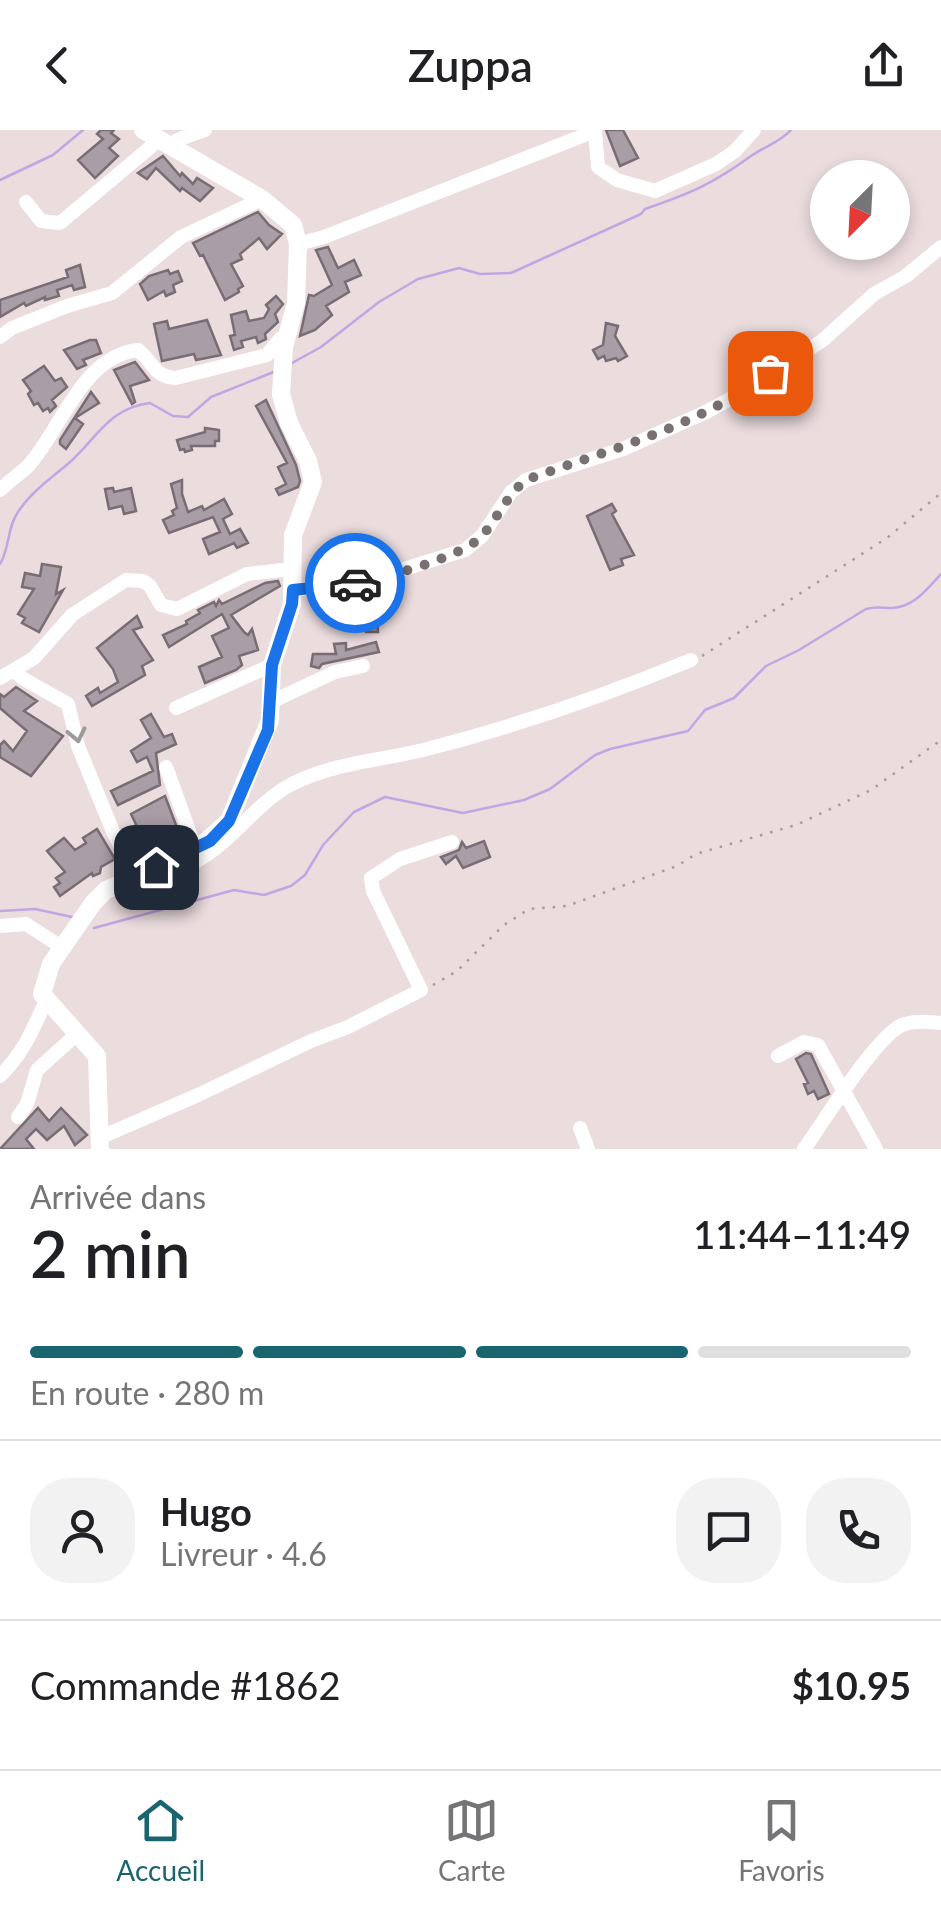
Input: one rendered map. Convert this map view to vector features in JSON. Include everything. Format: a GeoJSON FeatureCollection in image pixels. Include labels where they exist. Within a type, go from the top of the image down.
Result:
{"type":"FeatureCollection","features":[{"type":"Feature","properties":{"kind":"main road"},"geometry":{"type":"LineString","coordinates":[[100,1143],[97,1056],[42,994],[52,964],[106,890],[192,852],[229,821],[270,720],[272,665],[292,604],[293,536],[311,490],[312,472],[283,408],[285,342],[296,302],[296,233],[286,217],[262,199],[159,139]]}},
{"type":"Feature","properties":{"kind":"street"},"geometry":{"type":"LineString","coordinates":[[26,202],[41,221],[60,223],[159,139],[178,140],[205,130]]}},
{"type":"Feature","properties":{"kind":"street"},"geometry":{"type":"LineString","coordinates":[[298,244],[324,238],[594,131],[598,167],[617,180],[655,191],[716,164],[735,152],[754,130]]}},
{"type":"Feature","properties":{"kind":"street"},"geometry":{"type":"LineString","coordinates":[[0,337],[12,328],[67,306],[112,293],[181,237],[262,199]]}},
{"type":"Feature","properties":{"kind":"street"},"geometry":{"type":"LineString","coordinates":[[293,590],[362,582],[465,550],[482,536],[511,492],[526,480],[624,448],[752,387],[823,340],[874,294],[906,276],[941,246]]}},
{"type":"Feature","properties":{"kind":"street"},"geometry":{"type":"LineString","coordinates":[[0,490],[30,464],[86,380],[128,352],[138,350],[152,370],[176,378],[268,355],[280,339],[285,342]]}},
{"type":"Feature","properties":{"kind":"street"},"geometry":{"type":"LineString","coordinates":[[0,678],[34,658],[72,615],[126,580],[143,581],[161,604],[177,609],[247,574],[291,569]]}},
{"type":"Feature","properties":{"kind":"street"},"geometry":{"type":"LineString","coordinates":[[166,766],[195,862],[212,854],[272,796],[291,784],[346,764],[424,750],[504,727],[607,694],[692,660]]}},
{"type":"Feature","properties":{"kind":"street"},"geometry":{"type":"LineString","coordinates":[[176,708],[272,665]]}},
{"type":"Feature","properties":{"kind":"street"},"geometry":{"type":"LineString","coordinates":[[271,702],[335,672],[362,666]]}},
{"type":"Feature","properties":{"kind":"street"},"geometry":{"type":"LineString","coordinates":[[14,670],[68,704],[78,746],[114,834],[136,875]]}},
{"type":"Feature","properties":{"kind":"street"},"geometry":{"type":"LineString","coordinates":[[100,1143],[422,990],[373,891],[371,878],[400,859],[452,842]]}},
{"type":"Feature","properties":{"kind":"street"},"geometry":{"type":"LineString","coordinates":[[0,926],[26,924],[63,948]]}},
{"type":"Feature","properties":{"kind":"street"},"geometry":{"type":"LineString","coordinates":[[0,1076],[31,1037],[45,1003],[42,994]]}},
{"type":"Feature","properties":{"kind":"street"},"geometry":{"type":"LineString","coordinates":[[804,1149],[894,1030],[917,1022],[941,1023]]}},
{"type":"Feature","properties":{"kind":"street"},"geometry":{"type":"LineString","coordinates":[[18,1117],[27,1104],[37,1070],[78,1033]]}},
{"type":"Feature","properties":{"kind":"street"},"geometry":{"type":"LineString","coordinates":[[778,1056],[804,1042],[814,1043],[824,1052],[876,1149]]}},
{"type":"Feature","properties":{"kind":"street"},"geometry":{"type":"LineString","coordinates":[[580,1128],[588,1149]]}},
{"type":"Feature","properties":{"kind":"path"},"geometry":{"type":"LineString","coordinates":[[692,660],[747,630],[887,538],[941,493]]}},
{"type":"Feature","properties":{"kind":"path"},"geometry":{"type":"LineString","coordinates":[[422,990],[457,971],[504,925],[529,909],[568,906],[677,866],[696,854],[796,825],[871,790],[941,740]]}},
{"type":"Feature","properties":{"kind":"building"},"geometry":{"type":"Polygon","coordinates":[[[114,130],[111,133],[119,139],[109,148],[118,156],[95,178],[78,160],[103,139],[97,134],[114,130]]]}},
{"type":"Feature","properties":{"kind":"building"},"geometry":{"type":"Polygon","coordinates":[[[606,130],[623,130],[638,158],[620,166],[606,130]]]}},
{"type":"Feature","properties":{"kind":"building"},"geometry":{"type":"Polygon","coordinates":[[[163,156],[180,176],[182,173],[193,184],[197,178],[213,188],[200,201],[182,188],[180,191],[156,168],[147,179],[138,173],[163,156]]]}},
{"type":"Feature","properties":{"kind":"building"},"geometry":{"type":"Polygon","coordinates":[[[258,212],[282,234],[267,249],[259,238],[240,254],[242,259],[231,264],[243,286],[225,300],[193,243],[258,212]]]}},
{"type":"Feature","properties":{"kind":"building"},"geometry":{"type":"Polygon","coordinates":[[[328,247],[338,268],[354,260],[361,275],[345,282],[349,292],[326,306],[332,315],[315,330],[300,336],[309,295],[332,285],[316,250],[328,247]]]}},
{"type":"Feature","properties":{"kind":"building"},"geometry":{"type":"Polygon","coordinates":[[[80,265],[85,287],[74,290],[72,285],[57,290],[59,296],[45,297],[26,306],[24,303],[0,317],[0,300],[68,277],[66,270],[80,265]]]}},
{"type":"Feature","properties":{"kind":"building"},"geometry":{"type":"Polygon","coordinates":[[[168,270],[170,274],[178,271],[182,281],[173,285],[175,292],[166,296],[164,291],[148,300],[140,284],[149,276],[168,270]]]}},
{"type":"Feature","properties":{"kind":"building"},"geometry":{"type":"Polygon","coordinates":[[[276,296],[283,304],[275,314],[278,322],[265,334],[266,339],[258,343],[256,337],[241,341],[243,347],[234,350],[231,315],[246,311],[249,321],[264,318],[269,309],[266,305],[276,296]]]}},
{"type":"Feature","properties":{"kind":"building"},"geometry":{"type":"Polygon","coordinates":[[[207,320],[221,355],[196,360],[194,354],[162,361],[154,324],[167,321],[169,329],[207,320]]]}},
{"type":"Feature","properties":{"kind":"building"},"geometry":{"type":"Polygon","coordinates":[[[606,323],[618,326],[615,336],[627,356],[618,361],[606,361],[604,356],[598,359],[593,350],[603,345],[606,323]]]}},
{"type":"Feature","properties":{"kind":"building"},"geometry":{"type":"Polygon","coordinates":[[[96,340],[101,353],[83,360],[86,365],[77,369],[64,350],[96,340]]]}},
{"type":"Feature","properties":{"kind":"building"},"geometry":{"type":"Polygon","coordinates":[[[135,362],[149,380],[130,386],[135,402],[132,404],[114,370],[135,362]]]}},
{"type":"Feature","properties":{"kind":"building"},"geometry":{"type":"Polygon","coordinates":[[[44,366],[55,381],[61,378],[67,387],[52,400],[56,406],[50,412],[48,408],[43,411],[38,403],[34,405],[23,380],[44,366]]]}},
{"type":"Feature","properties":{"kind":"building"},"geometry":{"type":"Polygon","coordinates":[[[91,392],[99,403],[75,418],[83,424],[66,449],[60,440],[91,392]]]}},
{"type":"Feature","properties":{"kind":"building"},"geometry":{"type":"Polygon","coordinates":[[[266,400],[300,481],[298,487],[279,495],[276,489],[286,484],[278,467],[287,463],[256,406],[266,400]]]}},
{"type":"Feature","properties":{"kind":"building"},"geometry":{"type":"Polygon","coordinates":[[[205,428],[219,430],[215,446],[180,450],[177,440],[205,432],[205,428]]]}},
{"type":"Feature","properties":{"kind":"building"},"geometry":{"type":"Polygon","coordinates":[[[182,480],[188,512],[202,506],[204,510],[224,499],[232,514],[223,519],[230,534],[240,529],[248,543],[237,548],[234,543],[209,554],[203,539],[220,532],[213,517],[169,533],[163,520],[174,515],[172,511],[177,508],[171,484],[182,480]]]}},
{"type":"Feature","properties":{"kind":"building"},"geometry":{"type":"Polygon","coordinates":[[[113,488],[114,492],[131,488],[136,511],[124,514],[122,506],[109,509],[105,489],[113,488]]]}},
{"type":"Feature","properties":{"kind":"building"},"geometry":{"type":"Polygon","coordinates":[[[612,504],[616,511],[612,514],[634,555],[621,559],[623,565],[610,570],[587,516],[612,504]]]}},
{"type":"Feature","properties":{"kind":"building"},"geometry":{"type":"Polygon","coordinates":[[[42,564],[61,567],[56,594],[63,590],[39,632],[22,623],[25,618],[18,614],[34,589],[22,587],[25,573],[40,576],[42,564]]]}},
{"type":"Feature","properties":{"kind":"building"},"geometry":{"type":"Polygon","coordinates":[[[278,581],[280,586],[231,615],[248,635],[252,629],[258,650],[239,656],[242,665],[236,670],[205,683],[199,667],[222,657],[212,636],[229,628],[222,614],[169,647],[163,635],[187,624],[200,613],[198,610],[278,581]]]}},
{"type":"Feature","properties":{"kind":"building"},"geometry":{"type":"Polygon","coordinates":[[[364,597],[383,598],[384,608],[377,613],[378,632],[366,632],[364,597]]]}},
{"type":"Feature","properties":{"kind":"building"},"geometry":{"type":"Polygon","coordinates":[[[137,616],[142,627],[133,630],[153,660],[142,666],[145,675],[92,706],[86,696],[118,682],[97,648],[137,616]]]}},
{"type":"Feature","properties":{"kind":"building"},"geometry":{"type":"Polygon","coordinates":[[[376,642],[379,652],[322,664],[319,668],[311,666],[313,654],[336,654],[334,644],[346,643],[346,650],[376,642]]]}},
{"type":"Feature","properties":{"kind":"building"},"geometry":{"type":"Polygon","coordinates":[[[16,687],[37,701],[24,711],[63,736],[31,776],[0,757],[4,741],[13,751],[27,731],[0,708],[0,694],[4,697],[16,687]]]}},
{"type":"Feature","properties":{"kind":"building"},"geometry":{"type":"Polygon","coordinates":[[[151,714],[164,737],[172,734],[176,744],[156,753],[160,785],[118,805],[111,791],[153,771],[147,757],[137,762],[131,751],[151,738],[141,720],[151,714]]]}},
{"type":"Feature","properties":{"kind":"building"},"geometry":{"type":"Polygon","coordinates":[[[165,796],[176,825],[146,845],[131,814],[165,796]]]}},
{"type":"Feature","properties":{"kind":"building"},"geometry":{"type":"Polygon","coordinates":[[[97,829],[115,859],[101,867],[100,873],[92,873],[60,896],[54,887],[60,883],[56,878],[65,872],[47,851],[64,838],[75,850],[86,843],[83,838],[97,829]]]}},
{"type":"Feature","properties":{"kind":"building"},"geometry":{"type":"Polygon","coordinates":[[[484,841],[490,857],[463,868],[456,856],[446,864],[441,857],[459,850],[462,842],[466,848],[484,841]]]}},
{"type":"Feature","properties":{"kind":"building"},"geometry":{"type":"Polygon","coordinates":[[[811,1054],[829,1094],[818,1099],[814,1091],[808,1094],[804,1084],[808,1083],[796,1059],[811,1054]]]}},
{"type":"Feature","properties":{"kind":"building"},"geometry":{"type":"Polygon","coordinates":[[[38,1108],[49,1121],[61,1108],[87,1135],[75,1145],[64,1126],[47,1140],[36,1129],[26,1139],[34,1149],[0,1149],[38,1108]]]}},
{"type":"Feature","properties":{"kind":"waterway"},"geometry":{"type":"LineString","coordinates":[[0,180],[53,155],[83,130]]}},
{"type":"Feature","properties":{"kind":"waterway"},"geometry":{"type":"LineString","coordinates":[[292,363],[418,279],[459,268],[480,274],[511,273],[700,187],[791,130]]}},
{"type":"Feature","properties":{"kind":"waterway"},"geometry":{"type":"LineString","coordinates":[[0,564],[14,518],[23,505],[124,411],[150,403],[173,416],[188,417],[211,397],[276,371]]}},
{"type":"Feature","properties":{"kind":"waterway"},"geometry":{"type":"LineString","coordinates":[[94,928],[234,890],[264,895],[291,886],[305,875],[323,845],[354,812],[385,797],[463,813],[524,800],[550,789],[595,755],[688,731],[705,710],[734,698],[766,666],[866,609],[907,604],[941,574]]}},
{"type":"Feature","properties":{"kind":"waterway"},"geometry":{"type":"LineString","coordinates":[[0,911],[35,909],[72,917]]}},
{"type":"Feature","properties":{"kind":"way so far"},"geometry":{"type":"LineString","coordinates":[[355,583],[465,550],[482,536],[511,492],[526,480],[624,448],[706,412],[770,373]]}},
{"type":"Feature","properties":{"kind":"route"},"geometry":{"type":"LineString","coordinates":[[156,867],[210,841],[229,821],[268,730],[272,665],[293,590],[355,583]]}}]}
